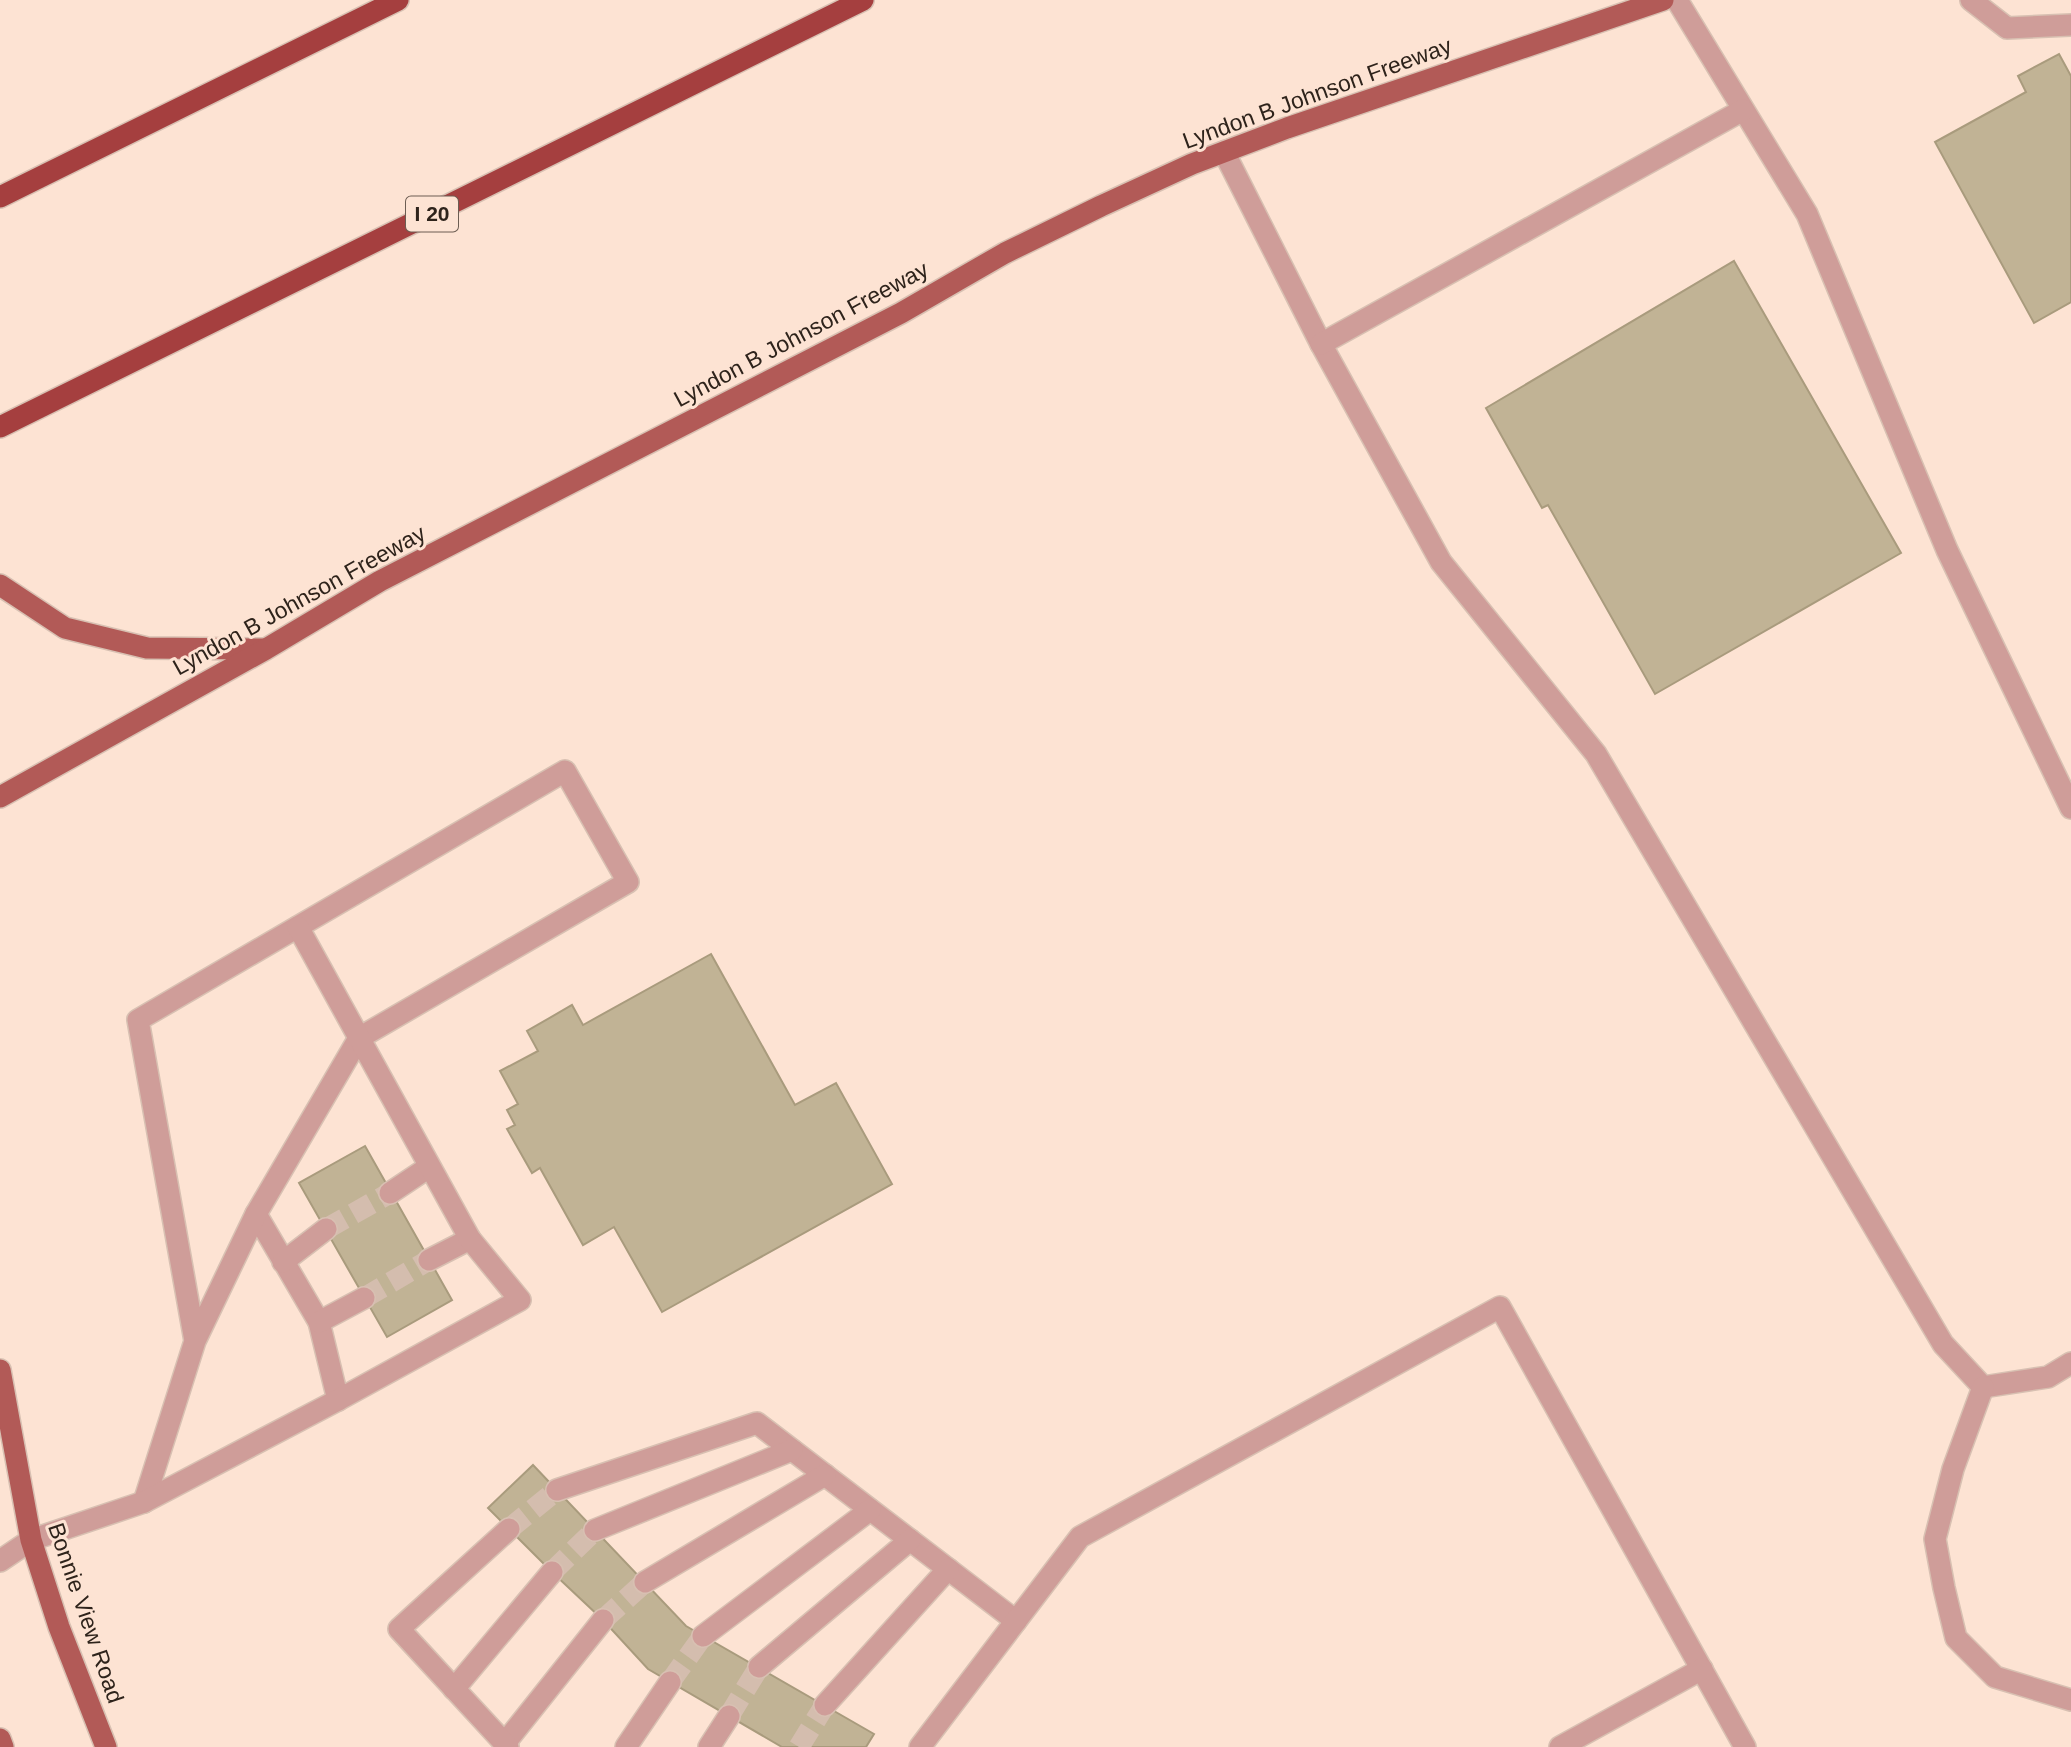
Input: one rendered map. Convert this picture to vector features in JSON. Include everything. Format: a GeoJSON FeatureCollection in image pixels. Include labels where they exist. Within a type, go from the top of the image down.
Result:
{"type":"FeatureCollection","features":[{"type":"Feature","properties":{"kind":"highway"},"geometry":{"type":"LineString","coordinates":[[0,197],[398,0]]}},
{"type":"Feature","properties":{"kind":"highway","name":"I 20"},"geometry":{"type":"LineString","coordinates":[[0,428],[863,0]]}},
{"type":"Feature","properties":{"kind":"main road","name":"Lyndon B Johnson Freeway"},"geometry":{"type":"LineString","coordinates":[[0,797],[266,649],[380,581],[901,313],[1005,253],[1101,206],[1224,152],[1287,128],[1663,0]]}},
{"type":"Feature","properties":{"kind":"main road"},"geometry":{"type":"LineString","coordinates":[[0,585],[65,628],[147,648],[266,649]]}},
{"type":"Feature","properties":{"kind":"main road","name":"Bonnie View Road"},"geometry":{"type":"LineString","coordinates":[[0,1370],[31,1540],[59,1627],[106,1747]]}},
{"type":"Feature","properties":{"kind":"main road"},"geometry":{"type":"LineString","coordinates":[[0,1740],[3,1747]]}},
{"type":"Feature","properties":{"kind":"street"},"geometry":{"type":"LineString","coordinates":[[1677,0],[1807,214],[1947,550],[2071,808]]}},
{"type":"Feature","properties":{"kind":"street"},"geometry":{"type":"LineString","coordinates":[[1971,0],[2007,28],[2071,25]]}},
{"type":"Feature","properties":{"kind":"street"},"geometry":{"type":"LineString","coordinates":[[1321,344],[1743,110]]}},
{"type":"Feature","properties":{"kind":"street"},"geometry":{"type":"LineString","coordinates":[[1224,152],[1321,344],[1441,562],[1596,754],[1943,1344],[1983,1388]]}},
{"type":"Feature","properties":{"kind":"street"},"geometry":{"type":"LineString","coordinates":[[144,1502],[195,1341],[257,1214],[359,1038],[628,882],[565,771],[138,1020],[195,1341]]}},
{"type":"Feature","properties":{"kind":"street"},"geometry":{"type":"LineString","coordinates":[[0,1561],[31,1540],[144,1502],[520,1300],[470,1239],[298,927]]}},
{"type":"Feature","properties":{"kind":"street"},"geometry":{"type":"LineString","coordinates":[[390,1193],[429,1167]]}},
{"type":"Feature","properties":{"kind":"street"},"geometry":{"type":"LineString","coordinates":[[257,1214],[319,1322],[338,1400]]}},
{"type":"Feature","properties":{"kind":"street"},"geometry":{"type":"LineString","coordinates":[[283,1262],[326,1229]]}},
{"type":"Feature","properties":{"kind":"street"},"geometry":{"type":"LineString","coordinates":[[429,1260],[470,1239]]}},
{"type":"Feature","properties":{"kind":"street"},"geometry":{"type":"LineString","coordinates":[[319,1322],[364,1298]]}},
{"type":"Feature","properties":{"kind":"street"},"geometry":{"type":"LineString","coordinates":[[920,1747],[1080,1537],[1500,1307],[1745,1747]]}},
{"type":"Feature","properties":{"kind":"street"},"geometry":{"type":"LineString","coordinates":[[1983,1388],[2048,1377],[2071,1363]]}},
{"type":"Feature","properties":{"kind":"street"},"geometry":{"type":"LineString","coordinates":[[1983,1388],[1953,1469],[1935,1539],[1956,1638],[1995,1677],[2071,1700]]}},
{"type":"Feature","properties":{"kind":"street"},"geometry":{"type":"LineString","coordinates":[[557,1490],[757,1423],[1016,1621]]}},
{"type":"Feature","properties":{"kind":"street"},"geometry":{"type":"LineString","coordinates":[[596,1531],[792,1450]]}},
{"type":"Feature","properties":{"kind":"street"},"geometry":{"type":"LineString","coordinates":[[645,1582],[825,1475]]}},
{"type":"Feature","properties":{"kind":"street"},"geometry":{"type":"LineString","coordinates":[[703,1636],[870,1510]]}},
{"type":"Feature","properties":{"kind":"street"},"geometry":{"type":"LineString","coordinates":[[509,1529],[399,1629],[507,1745],[603,1620]]}},
{"type":"Feature","properties":{"kind":"street"},"geometry":{"type":"LineString","coordinates":[[759,1667],[910,1540]]}},
{"type":"Feature","properties":{"kind":"street"},"geometry":{"type":"LineString","coordinates":[[825,1705],[948,1569]]}},
{"type":"Feature","properties":{"kind":"street"},"geometry":{"type":"LineString","coordinates":[[454,1689],[552,1572]]}},
{"type":"Feature","properties":{"kind":"street"},"geometry":{"type":"LineString","coordinates":[[1560,1747],[1702,1669]]}},
{"type":"Feature","properties":{"kind":"street"},"geometry":{"type":"LineString","coordinates":[[626,1747],[670,1682]]}},
{"type":"Feature","properties":{"kind":"street"},"geometry":{"type":"LineString","coordinates":[[709,1747],[729,1716]]}},
{"type":"Feature","properties":{"kind":"building"},"geometry":{"type":"Polygon","coordinates":[[[2059,54],[2071,76],[2071,302],[2034,323],[1935,142],[2026,92],[2018,76],[2059,54]]]}},
{"type":"Feature","properties":{"kind":"building"},"geometry":{"type":"Polygon","coordinates":[[[1734,261],[1901,553],[1655,694],[1548,505],[1542,508],[1486,408],[1734,261]]]}},
{"type":"Feature","properties":{"kind":"building"},"geometry":{"type":"Polygon","coordinates":[[[711,954],[795,1105],[836,1083],[892,1184],[662,1312],[614,1227],[583,1245],[540,1168],[532,1173],[507,1129],[515,1125],[507,1110],[518,1104],[500,1071],[538,1051],[527,1031],[572,1005],[583,1025],[711,954]]]}},
{"type":"Feature","properties":{"kind":"building"},"geometry":{"type":"Polygon","coordinates":[[[365,1146],[452,1300],[387,1337],[299,1183],[365,1146]]]}},
{"type":"Feature","properties":{"kind":"building"},"geometry":{"type":"Polygon","coordinates":[[[533,1465],[686,1626],[874,1734],[866,1747],[782,1747],[648,1669],[603,1620],[488,1508],[533,1465]]]}},
{"type":"Feature","properties":{"kind":"tunnel"},"geometry":{"type":"LineString","coordinates":[[326,1229],[390,1193]]}},
{"type":"Feature","properties":{"kind":"tunnel"},"geometry":{"type":"LineString","coordinates":[[364,1298],[429,1260]]}},
{"type":"Feature","properties":{"kind":"tunnel"},"geometry":{"type":"LineString","coordinates":[[509,1529],[557,1490]]}},
{"type":"Feature","properties":{"kind":"tunnel"},"geometry":{"type":"LineString","coordinates":[[552,1572],[595,1530]]}},
{"type":"Feature","properties":{"kind":"tunnel"},"geometry":{"type":"LineString","coordinates":[[603,1620],[645,1582]]}},
{"type":"Feature","properties":{"kind":"tunnel"},"geometry":{"type":"LineString","coordinates":[[670,1682],[703,1636]]}},
{"type":"Feature","properties":{"kind":"tunnel"},"geometry":{"type":"LineString","coordinates":[[729,1716],[759,1667]]}},
{"type":"Feature","properties":{"kind":"tunnel"},"geometry":{"type":"LineString","coordinates":[[799,1747],[825,1705]]}}]}
